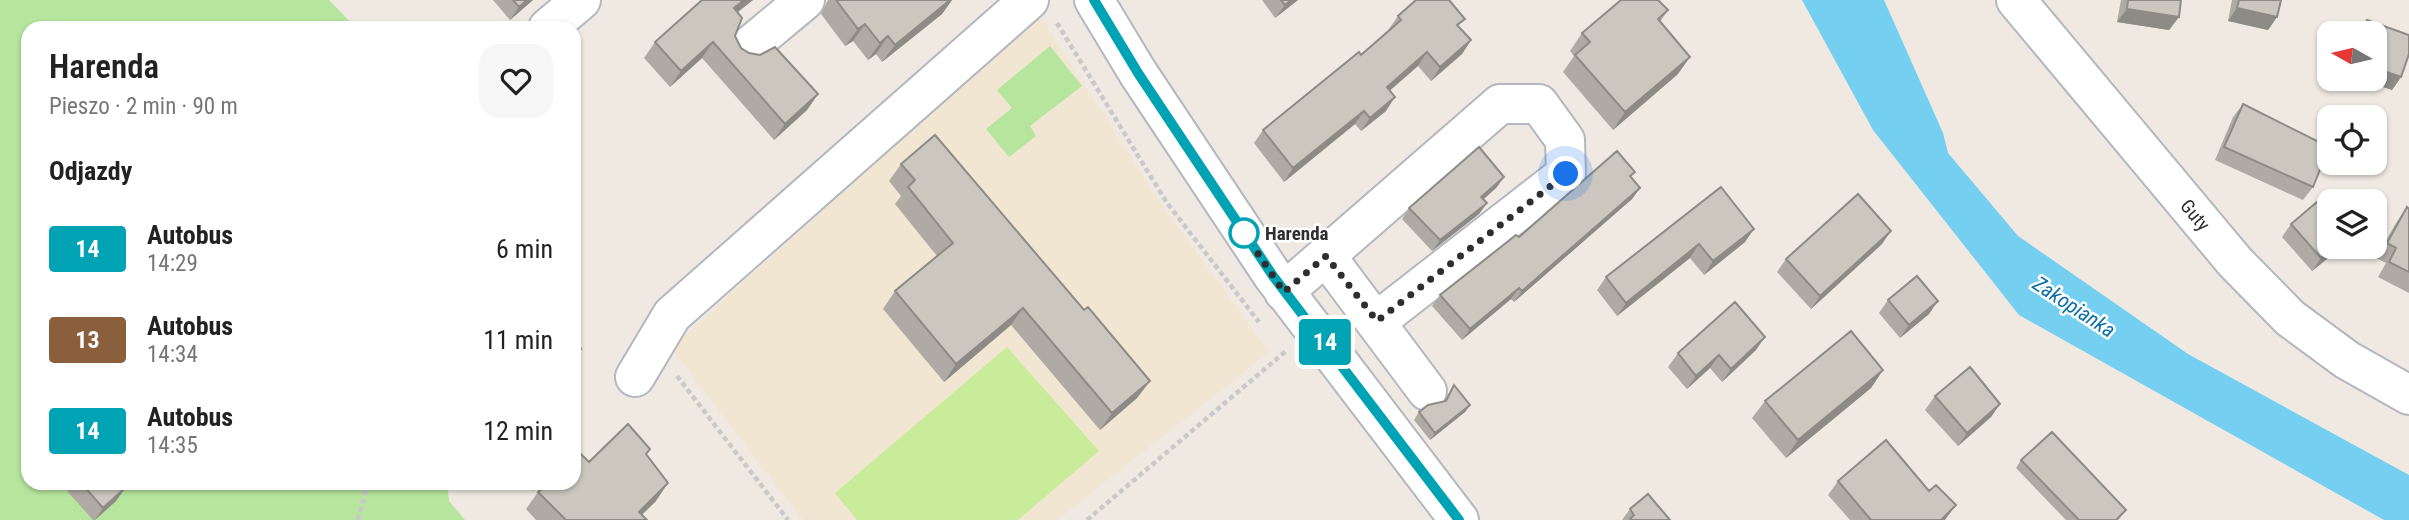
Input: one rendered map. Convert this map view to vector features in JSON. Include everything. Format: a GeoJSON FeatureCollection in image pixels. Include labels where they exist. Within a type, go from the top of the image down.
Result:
{"type":"FeatureCollection","features":[{"type":"Feature","properties":{"kind":"street"},"geometry":{"type":"LineString","coordinates":[[556,21],[581,0]]}},
{"type":"Feature","properties":{"kind":"street"},"geometry":{"type":"LineString","coordinates":[[746,49],[805,0]]}},
{"type":"Feature","properties":{"kind":"street"},"geometry":{"type":"LineString","coordinates":[[1094,0],[1138,73],[1284,292],[1459,520]]}},
{"type":"Feature","properties":{"kind":"street","name":"Guty"},"geometry":{"type":"LineString","coordinates":[[2030,6],[2235,262],[2290,318],[2347,360],[2409,395]]}},
{"type":"Feature","properties":{"kind":"street"},"geometry":{"type":"LineString","coordinates":[[645,361],[672,315],[1042,9]]}},
{"type":"Feature","properties":{"kind":"street"},"geometry":{"type":"LineString","coordinates":[[1284,292],[1500,104],[1539,104],[1565,140],[1566,174],[1377,321]]}},
{"type":"Feature","properties":{"kind":"street"},"geometry":{"type":"LineString","coordinates":[[1326,256],[1427,391]]}},
{"type":"Feature","properties":{"kind":"path"},"geometry":{"type":"LineString","coordinates":[[1042,9],[1167,203],[1253,317]]}},
{"type":"Feature","properties":{"kind":"path"},"geometry":{"type":"LineString","coordinates":[[1087,520],[1314,328]]}},
{"type":"Feature","properties":{"kind":"path"},"geometry":{"type":"LineString","coordinates":[[645,361],[788,520]]}},
{"type":"Feature","properties":{"kind":"path"},"geometry":{"type":"LineString","coordinates":[[358,520],[366,490]]}},
{"type":"Feature","properties":{"kind":"shaded area"},"geometry":{"type":"Polygon","coordinates":[[[1039,14],[1157,198],[1269,352],[1057,520],[803,520],[671,348],[1039,14]]]}},
{"type":"Feature","properties":{"kind":"green space"},"geometry":{"type":"Polygon","coordinates":[[[0,0],[329,0],[349,21],[21,21],[21,490],[448,490],[449,501],[465,520],[0,520],[0,0]]]}},
{"type":"Feature","properties":{"kind":"green space"},"geometry":{"type":"Polygon","coordinates":[[[1050,46],[1082,86],[1030,126],[1036,136],[1009,157],[986,129],[1012,108],[997,90],[1050,46]]]}},
{"type":"Feature","properties":{"kind":"green space"},"geometry":{"type":"Polygon","coordinates":[[[1007,347],[1099,451],[1018,520],[857,520],[835,493],[1007,347]]]}},
{"type":"Feature","properties":{"kind":"water","name":"Zakopianka"},"geometry":{"type":"Polygon","coordinates":[[[1802,0],[1884,0],[1943,133],[1948,153],[2018,236],[2188,354],[2409,475],[2409,520],[2384,520],[2019,315],[1873,130],[1802,0]]]}},
{"type":"Feature","properties":{"kind":"building"},"geometry":{"type":"Polygon","coordinates":[[[513,0],[527,0],[519,7],[513,0]]]}},
{"type":"Feature","properties":{"kind":"building"},"geometry":{"type":"Polygon","coordinates":[[[702,0],[744,0],[734,8],[742,18],[735,36],[741,48],[760,55],[775,47],[818,94],[785,124],[713,42],[681,71],[655,42],[702,0]]]}},
{"type":"Feature","properties":{"kind":"building"},"geometry":{"type":"Polygon","coordinates":[[[836,0],[950,0],[895,45],[888,36],[880,43],[865,24],[858,29],[836,0]]]}},
{"type":"Feature","properties":{"kind":"building"},"geometry":{"type":"Polygon","coordinates":[[[1416,0],[1449,0],[1465,19],[1457,25],[1471,40],[1440,67],[1427,52],[1387,87],[1395,97],[1370,118],[1364,111],[1293,168],[1263,130],[1359,52],[1361,55],[1401,20],[1398,16],[1416,0]]]}},
{"type":"Feature","properties":{"kind":"building"},"geometry":{"type":"Polygon","coordinates":[[[1621,0],[1658,0],[1668,10],[1658,19],[1690,57],[1625,112],[1575,55],[1590,42],[1582,33],[1621,0]]]}},
{"type":"Feature","properties":{"kind":"building"},"geometry":{"type":"Polygon","coordinates":[[[2128,0],[2181,0],[2179,17],[2127,9],[2128,0]]]}},
{"type":"Feature","properties":{"kind":"building"},"geometry":{"type":"Polygon","coordinates":[[[2239,0],[2281,0],[2277,17],[2237,8],[2239,0]]]}},
{"type":"Feature","properties":{"kind":"building"},"geometry":{"type":"Polygon","coordinates":[[[2387,27],[2409,35],[2409,54],[2401,77],[2387,72],[2387,27]]]}},
{"type":"Feature","properties":{"kind":"building"},"geometry":{"type":"Polygon","coordinates":[[[2243,104],[2317,141],[2318,175],[2313,187],[2224,147],[2243,104]]]}},
{"type":"Feature","properties":{"kind":"building"},"geometry":{"type":"Polygon","coordinates":[[[935,135],[1084,310],[1088,307],[1150,381],[1112,413],[1023,308],[956,364],[895,291],[953,243],[908,187],[915,180],[901,164],[935,135]]]}},
{"type":"Feature","properties":{"kind":"building"},"geometry":{"type":"Polygon","coordinates":[[[1479,147],[1504,177],[1481,197],[1487,203],[1440,240],[1409,208],[1479,147]]]}},
{"type":"Feature","properties":{"kind":"building"},"geometry":{"type":"Polygon","coordinates":[[[1617,151],[1635,172],[1630,176],[1640,188],[1522,291],[1519,288],[1470,329],[1440,295],[1516,235],[1519,237],[1617,151]]]}},
{"type":"Feature","properties":{"kind":"building"},"geometry":{"type":"Polygon","coordinates":[[[1721,187],[1754,229],[1713,261],[1699,244],[1626,303],[1606,277],[1721,187]]]}},
{"type":"Feature","properties":{"kind":"building"},"geometry":{"type":"Polygon","coordinates":[[[1858,194],[1891,231],[1820,296],[1786,259],[1858,194]]]}},
{"type":"Feature","properties":{"kind":"building"},"geometry":{"type":"Polygon","coordinates":[[[2317,202],[2317,253],[2291,224],[2317,202]]]}},
{"type":"Feature","properties":{"kind":"building"},"geometry":{"type":"Polygon","coordinates":[[[2407,207],[2409,272],[2389,262],[2396,248],[2387,243],[2407,207]]]}},
{"type":"Feature","properties":{"kind":"building"},"geometry":{"type":"Polygon","coordinates":[[[1917,276],[1938,301],[1909,325],[1888,300],[1917,276]]]}},
{"type":"Feature","properties":{"kind":"building"},"geometry":{"type":"Polygon","coordinates":[[[1735,302],[1765,337],[1731,369],[1719,355],[1696,376],[1678,353],[1735,302]]]}},
{"type":"Feature","properties":{"kind":"building"},"geometry":{"type":"Polygon","coordinates":[[[1851,331],[1883,370],[1798,440],[1765,401],[1851,331]]]}},
{"type":"Feature","properties":{"kind":"building"},"geometry":{"type":"Polygon","coordinates":[[[1970,367],[2000,404],[1967,433],[1935,396],[1970,367]]]}},
{"type":"Feature","properties":{"kind":"building"},"geometry":{"type":"Polygon","coordinates":[[[1454,385],[1470,405],[1435,433],[1419,412],[1428,405],[1446,401],[1454,385]]]}},
{"type":"Feature","properties":{"kind":"building"},"geometry":{"type":"Polygon","coordinates":[[[628,424],[650,449],[646,454],[668,483],[639,512],[647,520],[566,520],[538,492],[581,490],[581,454],[589,462],[628,424]]]}},
{"type":"Feature","properties":{"kind":"building"},"geometry":{"type":"Polygon","coordinates":[[[2052,432],[2126,510],[2116,520],[2079,520],[2021,460],[2052,432]]]}},
{"type":"Feature","properties":{"kind":"building"},"geometry":{"type":"Polygon","coordinates":[[[1886,440],[1929,491],[1936,485],[1956,505],[1941,520],[1871,520],[1838,481],[1886,440]]]}},
{"type":"Feature","properties":{"kind":"building"},"geometry":{"type":"Polygon","coordinates":[[[87,490],[123,490],[103,508],[87,490]]]}},
{"type":"Feature","properties":{"kind":"building"},"geometry":{"type":"Polygon","coordinates":[[[1648,494],[1670,520],[1630,519],[1634,515],[1630,509],[1648,494]]]}},
{"type":"Feature","properties":{"kind":"bus line","name":"14"},"geometry":{"type":"LineString","coordinates":[[1094,0],[1138,73],[1289,299],[1320,335],[1459,520]]}},
{"type":"Feature","properties":{"kind":"place","name":"Harenda"},"geometry":{"type":"Point","coordinates":[1244,233]}},
{"type":"Feature","properties":{"kind":"route"},"geometry":{"type":"LineString","coordinates":[[1244,233],[1284,292],[1326,256],[1377,321],[1566,174]]}}]}
